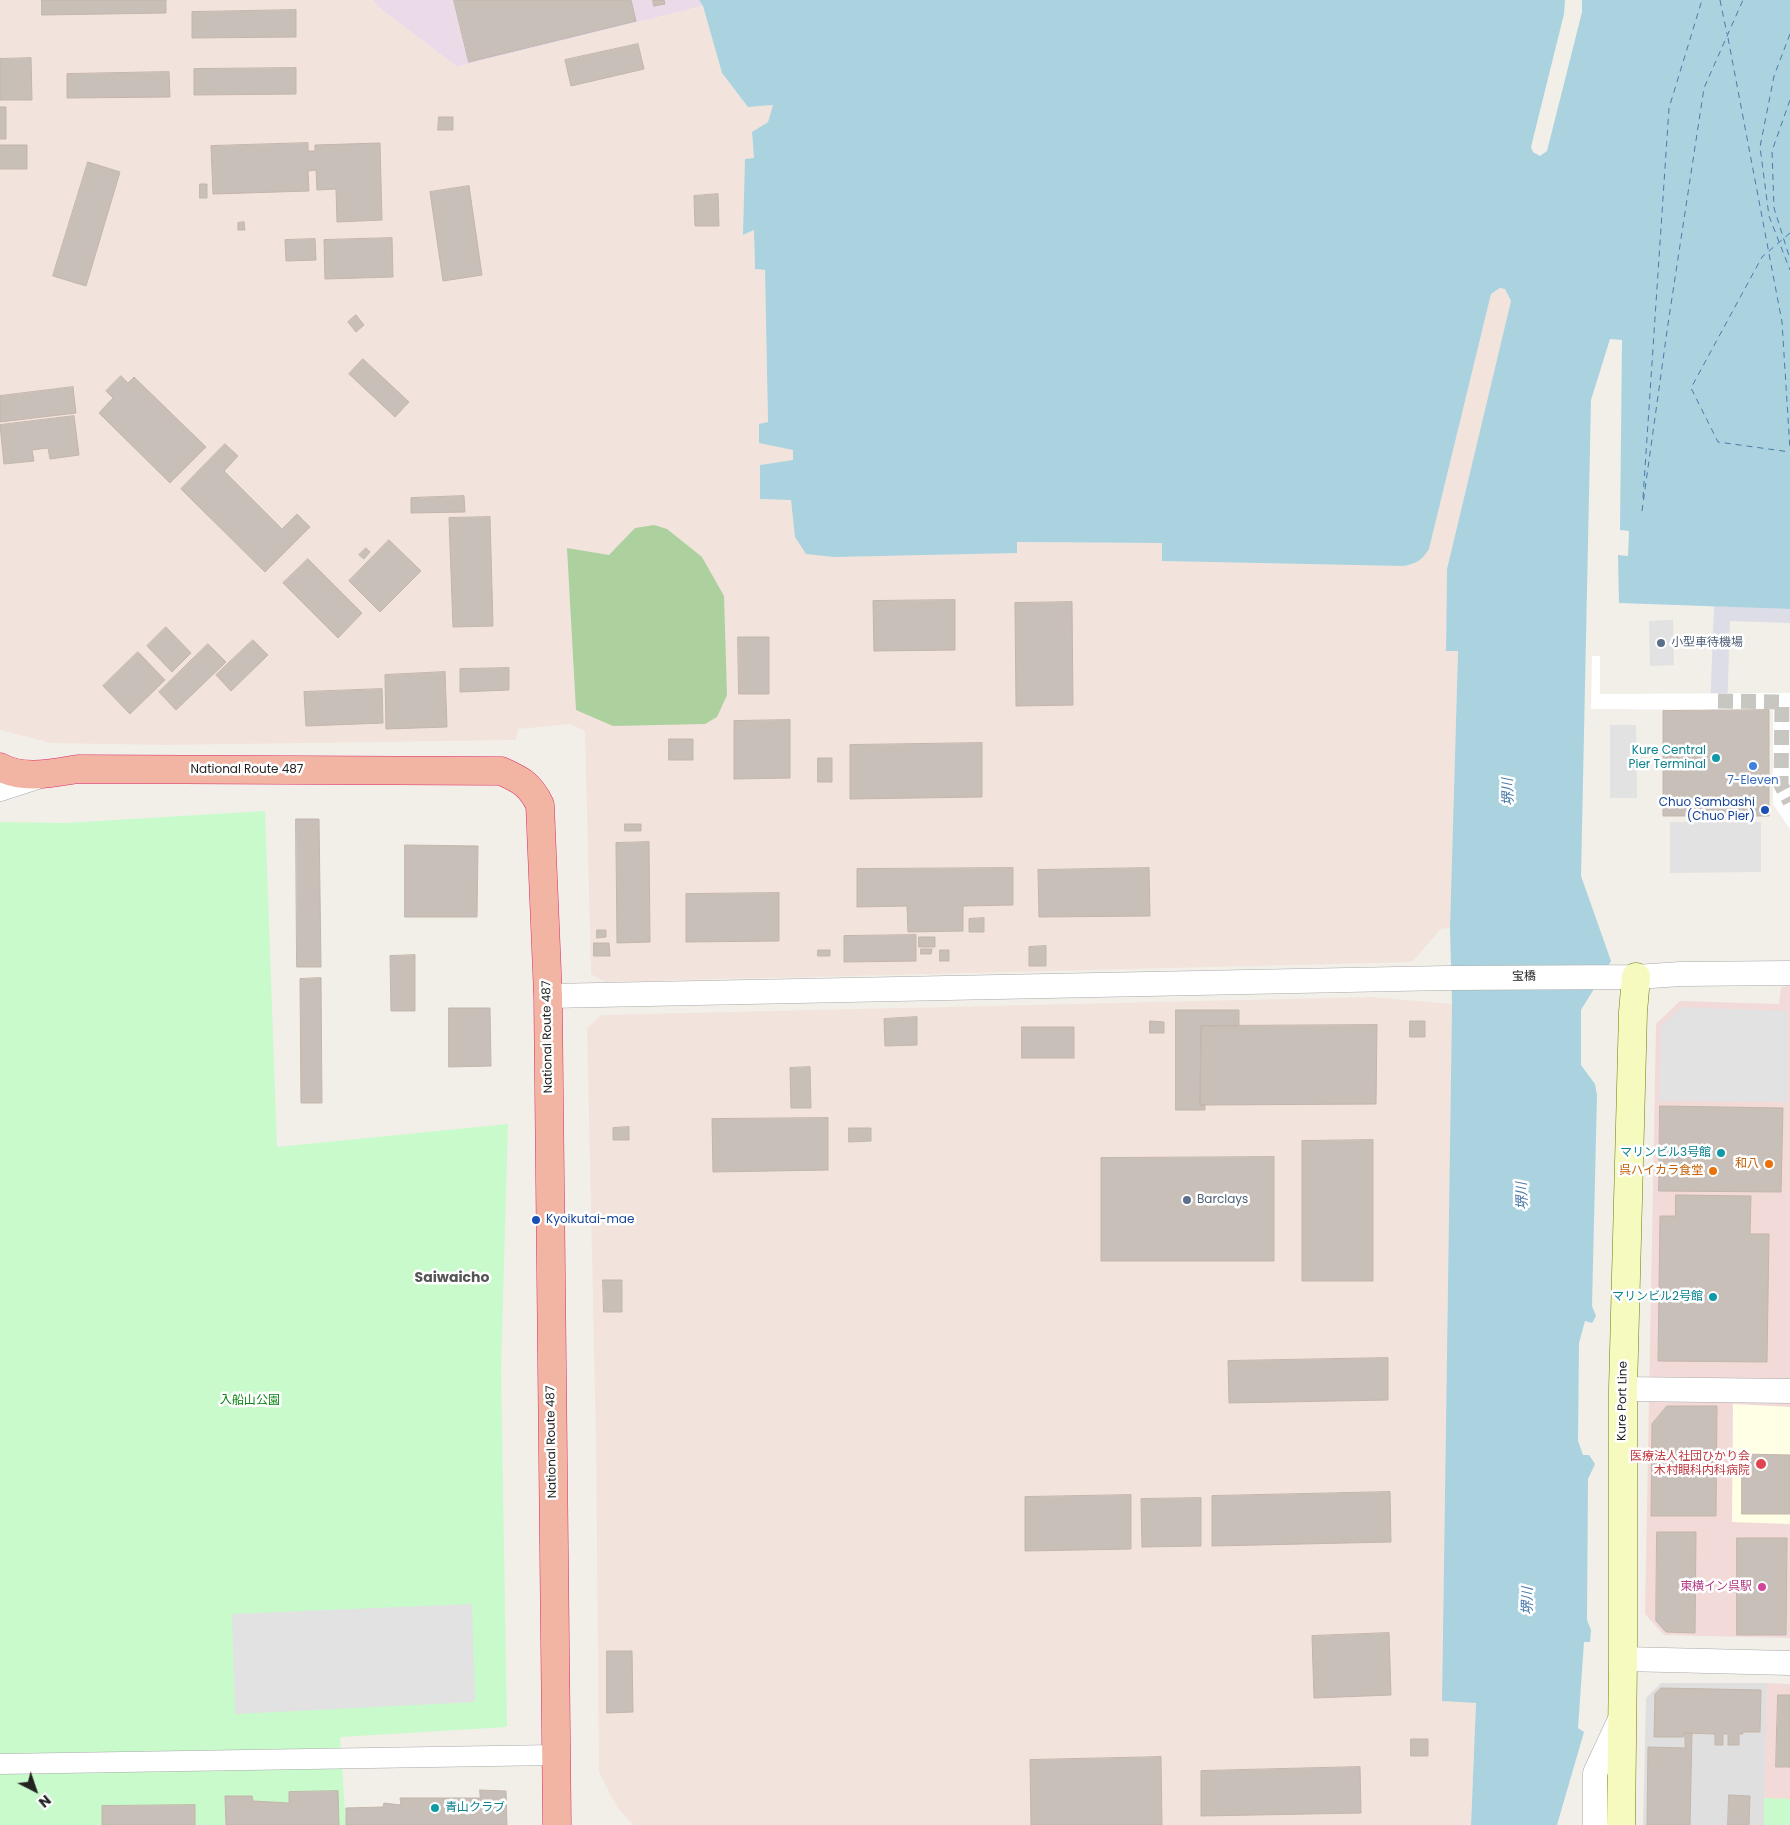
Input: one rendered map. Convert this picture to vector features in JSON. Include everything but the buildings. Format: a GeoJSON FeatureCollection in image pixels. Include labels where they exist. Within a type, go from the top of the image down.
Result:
{"type":"FeatureCollection","features":[{"type":"Feature","properties":{"kind":"highway","name":"National Route 487"},"geometry":{"type":"LineString","coordinates":[[0,767],[7,771],[42,775],[78,769],[501,771],[522,780],[533,791],[540,805],[548,996],[557,1825]]}},
{"type":"Feature","properties":{"kind":"main road","name":"Kure Port Line"},"geometry":{"type":"LineString","coordinates":[[1621,1825],[1623,1659],[1622,1389],[1632,1031],[1636,977]]}},
{"type":"Feature","properties":{"kind":"street"},"geometry":{"type":"LineString","coordinates":[[0,789],[42,775]]}},
{"type":"Feature","properties":{"kind":"street","name":"宝橋"},"geometry":{"type":"LineString","coordinates":[[548,996],[1790,973]]}},
{"type":"Feature","properties":{"kind":"street"},"geometry":{"type":"LineString","coordinates":[[1622,1389],[1790,1391]]}},
{"type":"Feature","properties":{"kind":"street"},"geometry":{"type":"LineString","coordinates":[[1623,1659],[1790,1663]]}},
{"type":"Feature","properties":{"kind":"street"},"geometry":{"type":"LineString","coordinates":[[1595,1825],[1595,1773],[1622,1715]]}},
{"type":"Feature","properties":{"kind":"street"},"geometry":{"type":"LineString","coordinates":[[0,1764],[555,1755]]}},
{"type":"Feature","properties":{"kind":"shaded area"},"geometry":{"type":"Polygon","coordinates":[[[0,0],[372,0],[383,11],[457,67],[703,6],[722,73],[748,107],[773,105],[768,122],[752,132],[754,158],[744,235],[754,230],[755,269],[765,270],[768,423],[793,450],[793,460],[760,465],[760,499],[791,500],[795,537],[1017,552],[1017,542],[1162,543],[1162,561],[1403,566],[1414,564],[1429,549],[1491,294],[1501,288],[1505,289],[1511,302],[1447,569],[1446,651],[1458,650],[1450,928],[1441,929],[1412,962],[605,982],[591,974],[585,731],[570,724],[518,729],[516,740],[166,745],[51,743],[0,730],[0,0]]]}},
{"type":"Feature","properties":{"kind":"shaded area"},"geometry":{"type":"Polygon","coordinates":[[[372,0],[699,0],[703,6],[457,67],[383,11],[372,0]]]}},
{"type":"Feature","properties":{"kind":"shaded area"},"geometry":{"type":"Polygon","coordinates":[[[1714,606],[1790,609],[1790,623],[1730,621],[1727,712],[1710,711],[1714,606]]]}},
{"type":"Feature","properties":{"kind":"shaded area","name":"小型車待機場"},"geometry":{"type":"Polygon","coordinates":[[[1673,620],[1674,665],[1650,666],[1649,621],[1673,620]]]}},
{"type":"Feature","properties":{"kind":"shaded area"},"geometry":{"type":"Polygon","coordinates":[[[1610,725],[1636,725],[1637,798],[1610,798],[1610,725]]]}},
{"type":"Feature","properties":{"kind":"shaded area"},"geometry":{"type":"Polygon","coordinates":[[[1670,822],[1761,822],[1761,872],[1670,873],[1670,822]]]}},
{"type":"Feature","properties":{"kind":"shaded area"},"geometry":{"type":"Polygon","coordinates":[[[1790,986],[1790,1638],[1664,1635],[1645,1614],[1656,1024],[1680,1001],[1779,1004],[1781,987],[1790,986]]]}},
{"type":"Feature","properties":{"kind":"shaded area"},"geometry":{"type":"Polygon","coordinates":[[[1371,997],[1452,1004],[1442,1701],[1476,1702],[1471,1825],[633,1825],[617,1807],[599,1772],[596,1440],[587,1028],[601,1015],[1371,997]]]}},
{"type":"Feature","properties":{"kind":"shaded area"},"geometry":{"type":"Polygon","coordinates":[[[1681,1007],[1787,1011],[1787,1102],[1659,1101],[1661,1026],[1681,1007]]]}},
{"type":"Feature","properties":{"kind":"shaded area","name":"医療法人社団ひかり会 木村眼科内科病院"},"geometry":{"type":"Polygon","coordinates":[[[1733,1404],[1790,1407],[1790,1524],[1732,1522],[1733,1404]]]}},
{"type":"Feature","properties":{"kind":"shaded area"},"geometry":{"type":"Polygon","coordinates":[[[472,1604],[475,1702],[235,1714],[232,1614],[472,1604]]]}},
{"type":"Feature","properties":{"kind":"shaded area"},"geometry":{"type":"Polygon","coordinates":[[[1661,1683],[1767,1683],[1764,1825],[1643,1825],[1646,1698],[1661,1683]]]}},
{"type":"Feature","properties":{"kind":"shaded area"},"geometry":{"type":"Polygon","coordinates":[[[1767,1683],[1790,1684],[1790,1799],[1764,1798],[1767,1683]]]}},
{"type":"Feature","properties":{"kind":"green space"},"geometry":{"type":"Polygon","coordinates":[[[654,525],[667,529],[702,557],[724,596],[727,695],[717,717],[705,724],[613,726],[576,710],[567,548],[609,555],[635,528],[654,525]]]}},
{"type":"Feature","properties":{"kind":"green space","name":"入船山公園"},"geometry":{"type":"Polygon","coordinates":[[[265,811],[277,1147],[508,1124],[501,1370],[507,1727],[340,1737],[346,1825],[0,1825],[0,822],[65,823],[265,811]]]}},
{"type":"Feature","properties":{"kind":"green space"},"geometry":{"type":"Polygon","coordinates":[[[1764,1798],[1790,1799],[1790,1825],[1764,1825],[1764,1798]]]}},
{"type":"Feature","properties":{"kind":"water","name":"堺川"},"geometry":{"type":"Polygon","coordinates":[[[699,0],[1565,0],[1564,14],[1531,147],[1533,152],[1540,156],[1547,151],[1582,12],[1582,0],[1790,0],[1790,609],[1619,603],[1618,555],[1628,556],[1629,531],[1620,530],[1622,340],[1610,339],[1591,400],[1581,876],[1611,961],[1581,1010],[1581,1065],[1595,1084],[1597,1095],[1592,1306],[1596,1316],[1592,1323],[1585,1321],[1579,1343],[1578,1441],[1583,1455],[1589,1455],[1595,1464],[1588,1479],[1587,1620],[1591,1630],[1590,1642],[1584,1642],[1578,1728],[1584,1732],[1557,1825],[1471,1825],[1476,1703],[1442,1701],[1452,1004],[1450,928],[1458,651],[1446,651],[1447,569],[1511,301],[1505,289],[1500,288],[1491,294],[1429,549],[1421,559],[1412,564],[1403,566],[1162,561],[1162,543],[1017,542],[1017,553],[834,557],[806,554],[795,537],[791,500],[760,499],[760,465],[793,460],[793,450],[759,443],[759,424],[768,422],[765,270],[755,269],[754,230],[743,235],[745,159],[754,158],[752,132],[768,122],[773,105],[748,107],[722,73],[703,6],[699,0]]]}},
{"type":"Feature","properties":{"kind":"pier"},"geometry":{"type":"Polygon","coordinates":[[[1592,656],[1600,656],[1600,694],[1790,693],[1790,829],[1773,804],[1773,710],[1591,709],[1592,656]]]}},
{"type":"Feature","properties":{"kind":"ferry route"},"geometry":{"type":"LineString","coordinates":[[1643,498],[1669,108],[1702,0]]}},
{"type":"Feature","properties":{"kind":"ferry route"},"geometry":{"type":"LineString","coordinates":[[1720,0],[1727,34]]}},
{"type":"Feature","properties":{"kind":"ferry route"},"geometry":{"type":"LineString","coordinates":[[1642,511],[1704,88],[1743,0]]}},
{"type":"Feature","properties":{"kind":"ferry route"},"geometry":{"type":"LineString","coordinates":[[1790,34],[1774,76],[1760,147],[1769,216],[1790,270]]}},
{"type":"Feature","properties":{"kind":"ferry route"},"geometry":{"type":"LineString","coordinates":[[1728,38],[1782,322],[1790,450]]}},
{"type":"Feature","properties":{"kind":"ferry route"},"geometry":{"type":"LineString","coordinates":[[1790,100],[1772,151],[1774,208],[1790,259]]}},
{"type":"Feature","properties":{"kind":"ferry route"},"geometry":{"type":"LineString","coordinates":[[1790,233],[1762,257],[1691,388],[1718,442],[1790,452]]}},
{"type":"Feature","properties":{"kind":"tunnel"},"geometry":{"type":"LineString","coordinates":[[1718,701],[1782,702],[1781,785],[1790,802]]}},
{"type":"Feature","properties":{"kind":"place","name":"小型車待機場"},"geometry":{"type":"Point","coordinates":[1661,643]}},
{"type":"Feature","properties":{"kind":"place","name":"Kure Central Pier Terminal"},"geometry":{"type":"Point","coordinates":[1716,758]}},
{"type":"Feature","properties":{"kind":"place","name":"7-Eleven"},"geometry":{"type":"Point","coordinates":[1753,766]}},
{"type":"Feature","properties":{"kind":"place","name":"Chuo Sambashi (Chuo Pier)"},"geometry":{"type":"Point","coordinates":[1765,810]}},
{"type":"Feature","properties":{"kind":"place","name":"マリンビル3号館"},"geometry":{"type":"Point","coordinates":[1721,1153]}},
{"type":"Feature","properties":{"kind":"place","name":"和八"},"geometry":{"type":"Point","coordinates":[1769,1164]}},
{"type":"Feature","properties":{"kind":"place","name":"呉ハイカラ食堂"},"geometry":{"type":"Point","coordinates":[1713,1171]}},
{"type":"Feature","properties":{"kind":"place","name":"Barclays"},"geometry":{"type":"Point","coordinates":[1187,1200]}},
{"type":"Feature","properties":{"kind":"place","name":"Kyoikutai-mae"},"geometry":{"type":"Point","coordinates":[536,1220]}},
{"type":"Feature","properties":{"kind":"place","name":"マリンビル2号館"},"geometry":{"type":"Point","coordinates":[1713,1297]}},
{"type":"Feature","properties":{"kind":"place","name":"医療法人社団ひかり会 木村眼科内科病院"},"geometry":{"type":"Point","coordinates":[1761,1464]}},
{"type":"Feature","properties":{"kind":"place","name":"東横イン呉駅"},"geometry":{"type":"Point","coordinates":[1762,1587]}},
{"type":"Feature","properties":{"kind":"place","name":"青山クラブ"},"geometry":{"type":"Point","coordinates":[435,1808]}},
{"type":"Feature","properties":{"kind":"district","name":"Saiwaicho"},"geometry":{"type":"Point","coordinates":[452,1278]}}]}
